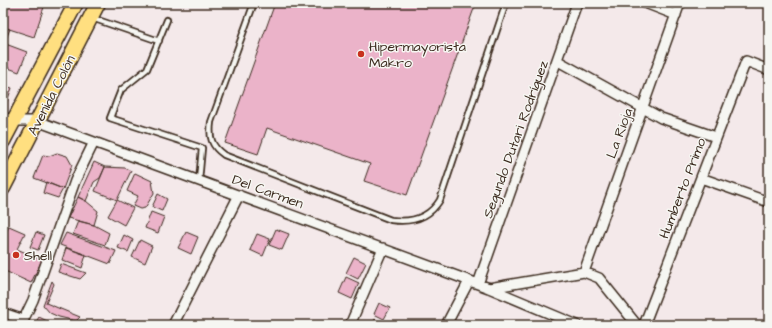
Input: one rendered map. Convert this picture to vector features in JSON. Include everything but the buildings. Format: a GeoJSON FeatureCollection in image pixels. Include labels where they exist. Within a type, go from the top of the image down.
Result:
{"type":"FeatureCollection","features":[{"type":"Feature","properties":{"kind":"main road","name":"Avenida Colón"},"geometry":{"type":"LineString","coordinates":[[3,141],[8,119],[76,3]]}},
{"type":"Feature","properties":{"kind":"main road","name":"Avenida Colón"},"geometry":{"type":"LineString","coordinates":[[3,188],[98,3]]}},
{"type":"Feature","properties":{"kind":"street","name":"Segundo Dutari Rodríguez"},"geometry":{"type":"LineString","coordinates":[[473,282],[558,61],[578,3]]}},
{"type":"Feature","properties":{"kind":"street"},"geometry":{"type":"LineString","coordinates":[[645,3],[676,15]]}},
{"type":"Feature","properties":{"kind":"street","name":"La Rioja"},"geometry":{"type":"LineString","coordinates":[[584,272],[680,3]]}},
{"type":"Feature","properties":{"kind":"street"},"geometry":{"type":"LineString","coordinates":[[558,61],[661,118],[716,137]]}},
{"type":"Feature","properties":{"kind":"street","name":"Humberto Primo"},"geometry":{"type":"LineString","coordinates":[[644,325],[746,62],[769,70]]}},
{"type":"Feature","properties":{"kind":"street"},"geometry":{"type":"LineString","coordinates":[[8,119],[37,121]]}},
{"type":"Feature","properties":{"kind":"street","name":"Del Carmen"},"geometry":{"type":"LineString","coordinates":[[37,121],[489,288],[577,325]]}},
{"type":"Feature","properties":{"kind":"street"},"geometry":{"type":"LineString","coordinates":[[3,313],[22,323],[33,300],[73,188],[94,142]]}},
{"type":"Feature","properties":{"kind":"street"},"geometry":{"type":"LineString","coordinates":[[701,178],[769,202]]}},
{"type":"Feature","properties":{"kind":"street"},"geometry":{"type":"LineString","coordinates":[[173,325],[239,195]]}},
{"type":"Feature","properties":{"kind":"street"},"geometry":{"type":"LineString","coordinates":[[350,325],[383,248]]}},
{"type":"Feature","properties":{"kind":"street"},"geometry":{"type":"LineString","coordinates":[[584,272],[599,278],[637,325]]}},
{"type":"Feature","properties":{"kind":"street","name":"Del Carmen"},"geometry":{"type":"LineString","coordinates":[[489,288],[584,272]]}},
{"type":"Feature","properties":{"kind":"street"},"geometry":{"type":"LineString","coordinates":[[446,325],[473,282]]}},
{"type":"Feature","properties":{"kind":"lane"},"geometry":{"type":"LineString","coordinates":[[254,3],[211,122],[210,136],[215,149],[224,155],[391,220],[399,221],[411,220],[424,216],[435,207],[440,200],[506,3]]}},
{"type":"Feature","properties":{"kind":"lane"},"geometry":{"type":"LineString","coordinates":[[91,18],[159,41]]}},
{"type":"Feature","properties":{"kind":"lane"},"geometry":{"type":"LineString","coordinates":[[167,20],[147,69],[121,90],[110,118],[202,148],[200,181]]}},
{"type":"Feature","properties":{"kind":"place","name":"Hipermayorista Makro"},"geometry":{"type":"Point","coordinates":[361,54]}},
{"type":"Feature","properties":{"kind":"place","name":"Shell"},"geometry":{"type":"Point","coordinates":[16,255]}}]}
